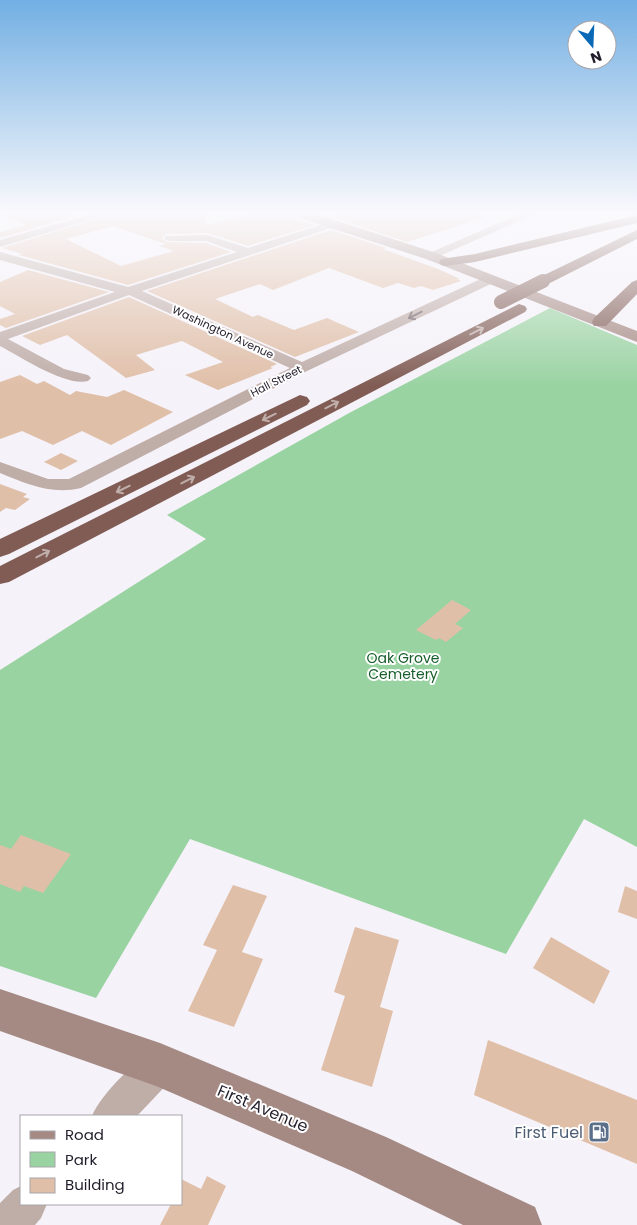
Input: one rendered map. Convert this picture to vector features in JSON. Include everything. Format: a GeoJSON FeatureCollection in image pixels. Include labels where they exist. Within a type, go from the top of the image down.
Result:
{"type":"FeatureCollection","features":[{"type":"Feature","properties":{"kind":"highway"},"geometry":{"type":"LineString","coordinates":[[0,576],[510,305],[543,281],[563,271]]}},
{"type":"Feature","properties":{"kind":"highway"},"geometry":{"type":"LineString","coordinates":[[0,550],[510,305],[560,288],[592,271]]}},
{"type":"Feature","properties":{"kind":"highway"},"geometry":{"type":"LineString","coordinates":[[600,322],[637,285]]}},
{"type":"Feature","properties":{"kind":"main road"},"geometry":{"type":"LineString","coordinates":[[470,271],[635,334]]}},
{"type":"Feature","properties":{"kind":"main road","name":"First Avenue"},"geometry":{"type":"LineString","coordinates":[[0,1010],[160,1065],[369,1154],[518,1225]]}},
{"type":"Feature","properties":{"kind":"street","name":"Washington Avenue"},"geometry":{"type":"LineString","coordinates":[[55,271],[142,295],[302,368]]}},
{"type":"Feature","properties":{"kind":"street"},"geometry":{"type":"LineString","coordinates":[[0,339],[192,271]]}},
{"type":"Feature","properties":{"kind":"street","name":"Hall Street"},"geometry":{"type":"LineString","coordinates":[[0,468],[51,485],[63,486],[80,482],[302,368],[491,279]]}},
{"type":"Feature","properties":{"kind":"street"},"geometry":{"type":"LineString","coordinates":[[0,339],[59,372],[83,378]]}},
{"type":"Feature","properties":{"kind":"street"},"geometry":{"type":"LineString","coordinates":[[112,1115],[160,1065]]}},
{"type":"Feature","properties":{"kind":"street"},"geometry":{"type":"LineString","coordinates":[[7,1225],[26,1205]]}},
{"type":"Feature","properties":{"kind":"green space","name":"Oak Grove Cemetery"},"geometry":{"type":"Polygon","coordinates":[[[550,308],[637,345],[637,847],[584,819],[506,954],[190,839],[96,998],[0,966],[0,670],[206,539],[167,515],[351,412],[550,308]]]}},
{"type":"Feature","properties":{"kind":"building"},"geometry":{"type":"Polygon","coordinates":[[[25,271],[32,271],[109,292],[6,328],[0,325],[0,319],[15,314],[0,306],[0,282],[25,271]]]}},
{"type":"Feature","properties":{"kind":"building"},"geometry":{"type":"Polygon","coordinates":[[[78,271],[171,271],[128,285],[78,271]]]}},
{"type":"Feature","properties":{"kind":"building"},"geometry":{"type":"Polygon","coordinates":[[[207,271],[321,271],[273,290],[260,284],[215,299],[253,317],[258,315],[294,330],[327,318],[359,332],[295,357],[147,291],[207,271]]]}},
{"type":"Feature","properties":{"kind":"building"},"geometry":{"type":"Polygon","coordinates":[[[338,271],[443,271],[461,281],[433,290],[421,286],[414,288],[398,283],[383,288],[338,271]]]}},
{"type":"Feature","properties":{"kind":"building"},"geometry":{"type":"Polygon","coordinates":[[[129,297],[277,364],[270,367],[273,368],[218,390],[185,375],[223,362],[182,341],[136,355],[155,370],[126,378],[67,335],[40,345],[22,336],[129,297]]]}},
{"type":"Feature","properties":{"kind":"building"},"geometry":{"type":"Polygon","coordinates":[[[20,375],[37,384],[44,381],[70,395],[76,391],[107,397],[124,390],[173,412],[111,445],[82,431],[53,445],[22,431],[0,439],[0,382],[20,375]]]}},
{"type":"Feature","properties":{"kind":"building"},"geometry":{"type":"Polygon","coordinates":[[[61,453],[78,461],[61,470],[44,462],[61,453]]]}},
{"type":"Feature","properties":{"kind":"building"},"geometry":{"type":"Polygon","coordinates":[[[0,484],[27,494],[23,497],[30,499],[15,510],[6,508],[0,512],[0,484]]]}},
{"type":"Feature","properties":{"kind":"building"},"geometry":{"type":"Polygon","coordinates":[[[452,600],[471,610],[455,624],[463,628],[446,642],[439,638],[436,640],[416,630],[452,600]]]}},
{"type":"Feature","properties":{"kind":"building"},"geometry":{"type":"Polygon","coordinates":[[[21,835],[71,854],[43,893],[24,886],[20,892],[0,884],[0,845],[11,849],[21,835]]]}},
{"type":"Feature","properties":{"kind":"building"},"geometry":{"type":"Polygon","coordinates":[[[233,885],[267,896],[242,952],[263,959],[234,1027],[188,1011],[217,950],[203,945],[233,885]]]}},
{"type":"Feature","properties":{"kind":"building"},"geometry":{"type":"Polygon","coordinates":[[[625,886],[637,891],[637,919],[618,912],[625,886]]]}},
{"type":"Feature","properties":{"kind":"building"},"geometry":{"type":"Polygon","coordinates":[[[355,927],[399,940],[380,1007],[393,1011],[372,1087],[321,1070],[345,996],[334,992],[355,927]]]}},
{"type":"Feature","properties":{"kind":"building"},"geometry":{"type":"Polygon","coordinates":[[[551,937],[610,971],[594,1004],[533,968],[551,937]]]}},
{"type":"Feature","properties":{"kind":"building","name":"First Fuel"},"geometry":{"type":"Polygon","coordinates":[[[488,1040],[637,1100],[637,1164],[474,1095],[488,1040]]]}},
{"type":"Feature","properties":{"kind":"building"},"geometry":{"type":"Polygon","coordinates":[[[207,1176],[226,1186],[208,1225],[160,1225],[170,1205],[182,1205],[182,1180],[201,1189],[207,1176]]]}},
{"type":"Feature","properties":{"kind":"place","name":"First Fuel"},"geometry":{"type":"Point","coordinates":[599,1132]}}]}
